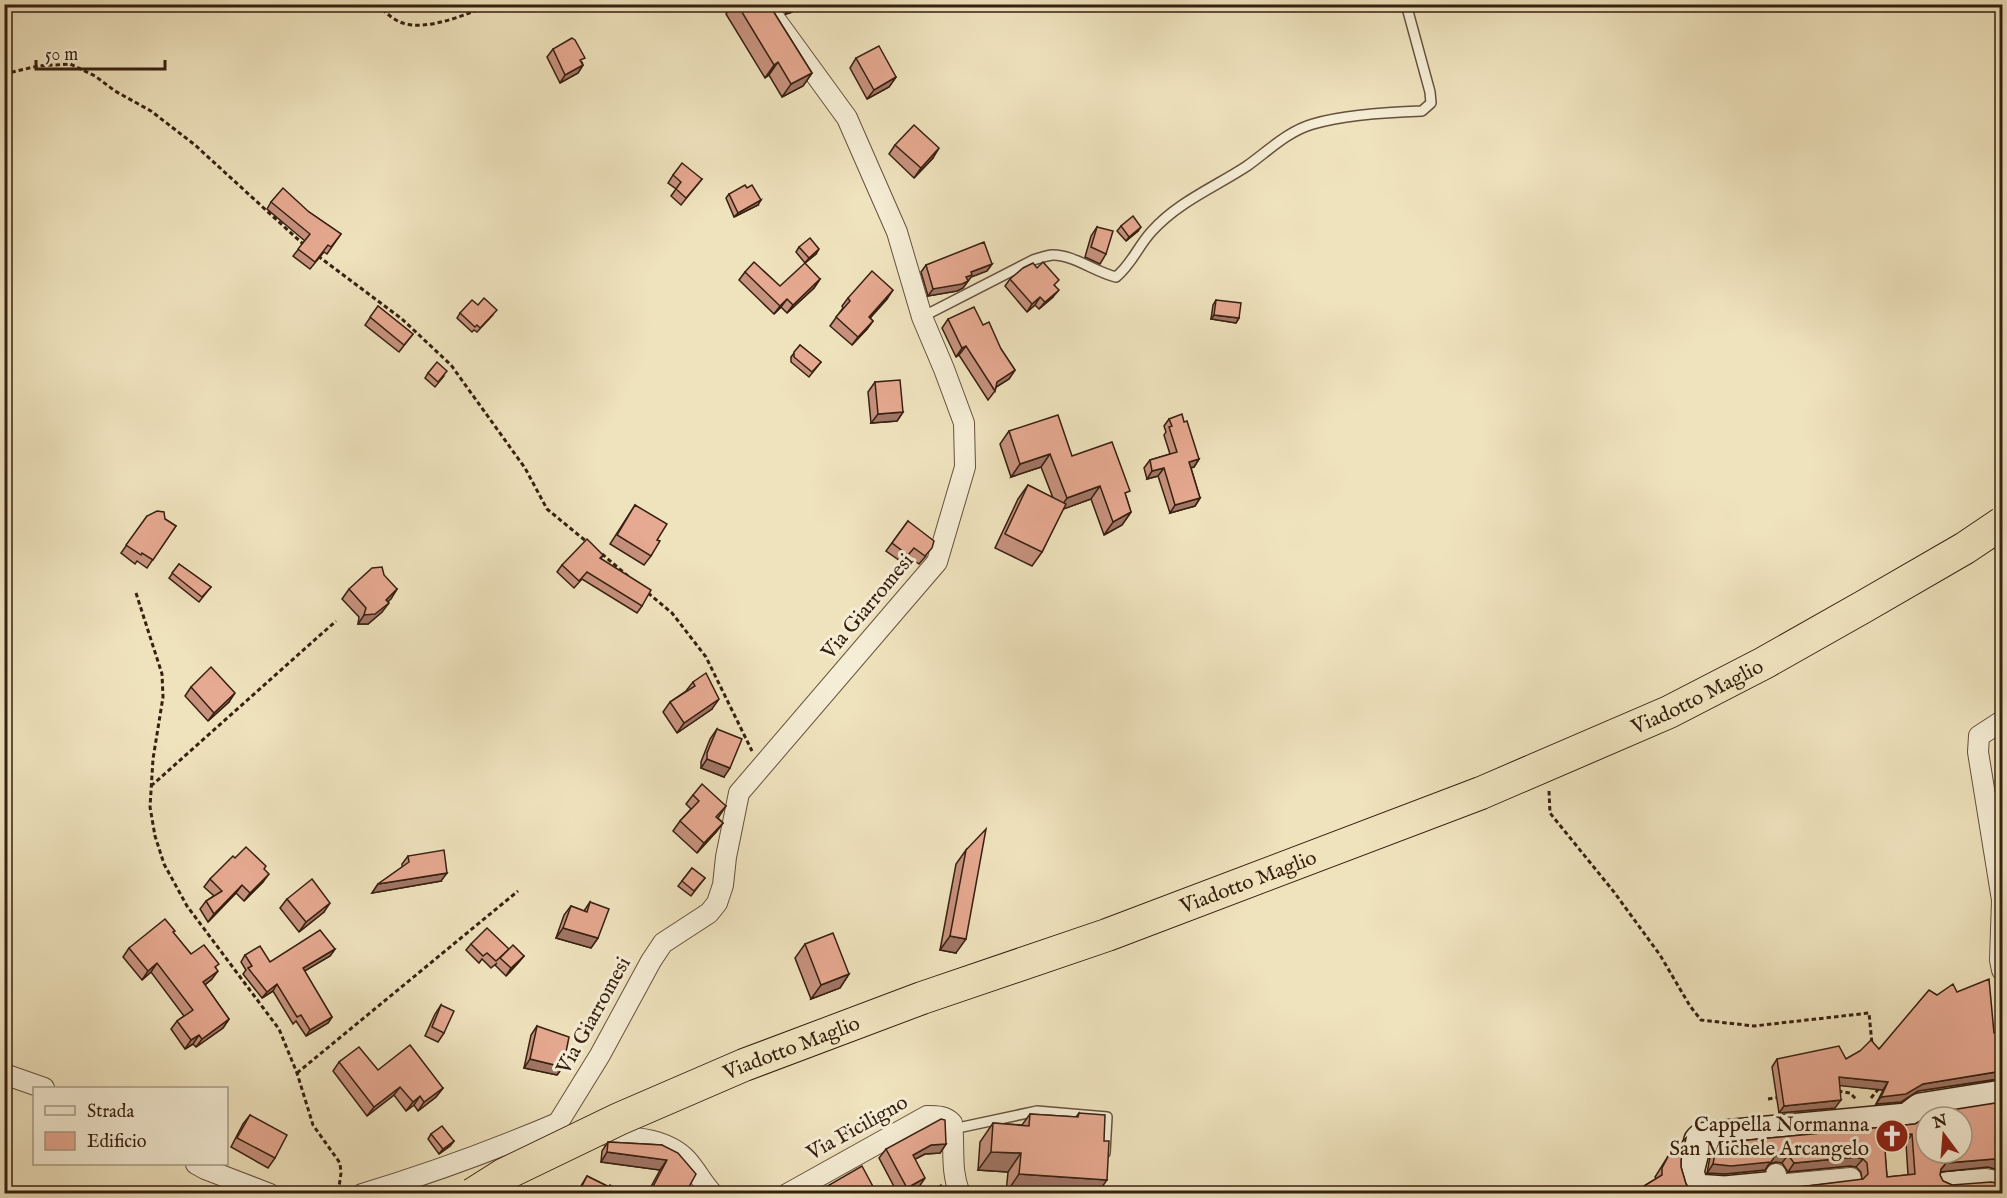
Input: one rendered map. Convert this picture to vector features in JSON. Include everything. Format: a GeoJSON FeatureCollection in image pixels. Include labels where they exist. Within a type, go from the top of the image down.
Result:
{"type":"FeatureCollection","features":[{"type":"Feature","properties":{"kind":"main road","name":"Viadotto Maglio"},"geometry":{"type":"LineString","coordinates":[[472,1194],[502,1175],[619,1119],[744,1065],[922,998],[1107,935],[1460,802],[1647,722],[1764,663],[1955,554],[2002,523]]}},
{"type":"Feature","properties":{"kind":"main road"},"geometry":{"type":"LineString","coordinates":[[1777,1184],[1725,1192],[1695,1188],[1690,1172],[1696,1144],[1701,1137],[1713,1135],[1773,1133],[1907,1117],[1920,1107],[2002,1094]]}},
{"type":"Feature","properties":{"kind":"street","name":"Via Giarromesi"},"geometry":{"type":"LineString","coordinates":[[558,1123],[600,1055],[663,943],[709,913],[717,903],[723,885],[726,857],[739,793],[937,562],[965,467],[964,423],[922,317],[897,232],[847,118],[775,19],[769,4]]}},
{"type":"Feature","properties":{"kind":"street"},"geometry":{"type":"LineString","coordinates":[[2002,721],[1979,736],[1978,752],[2002,900],[2000,964],[2002,970]]}},
{"type":"Feature","properties":{"kind":"street"},"geometry":{"type":"LineString","coordinates":[[4,1074],[40,1087]]}},
{"type":"Feature","properties":{"kind":"street","name":"Via Ficiligno"},"geometry":{"type":"LineString","coordinates":[[787,1194],[927,1116],[947,1119],[952,1124],[952,1129]]}},
{"type":"Feature","properties":{"kind":"street"},"geometry":{"type":"LineString","coordinates":[[362,1194],[424,1175],[558,1123],[580,1133],[644,1139],[668,1146],[686,1159],[709,1192]]}},
{"type":"Feature","properties":{"kind":"street"},"geometry":{"type":"LineString","coordinates":[[952,1129],[952,1164],[960,1194]]}},
{"type":"Feature","properties":{"kind":"street"},"geometry":{"type":"LineString","coordinates":[[198,1165],[270,1194]]}},
{"type":"Feature","properties":{"kind":"street"},"geometry":{"type":"LineString","coordinates":[[1777,1184],[1826,1187],[1851,1178]]}},
{"type":"Feature","properties":{"kind":"street"},"geometry":{"type":"LineString","coordinates":[[1946,1182],[1986,1179],[2002,1182]]}},
{"type":"Feature","properties":{"kind":"lane"},"geometry":{"type":"LineString","coordinates":[[922,317],[1033,260],[1051,255],[1067,257],[1101,274],[1116,277],[1126,269],[1152,230],[1184,203],[1246,166],[1287,136],[1312,124],[1422,111],[1431,103],[1431,92],[1406,4]]}},
{"type":"Feature","properties":{"kind":"lane"},"geometry":{"type":"LineString","coordinates":[[952,1129],[1037,1111],[1107,1117],[1105,1165]]}},
{"type":"Feature","properties":{"kind":"path"},"geometry":{"type":"LineString","coordinates":[[377,4],[401,22],[416,26],[453,19],[493,4]]}},
{"type":"Feature","properties":{"kind":"path"},"geometry":{"type":"LineString","coordinates":[[585,4],[591,4]]}},
{"type":"Feature","properties":{"kind":"path"},"geometry":{"type":"LineString","coordinates":[[4,74],[38,66],[70,64],[95,76],[115,91],[151,111],[195,145],[308,248]]}},
{"type":"Feature","properties":{"kind":"path"},"geometry":{"type":"LineString","coordinates":[[317,255],[402,319],[451,365],[525,468],[547,509],[589,544]]}},
{"type":"Feature","properties":{"kind":"path"},"geometry":{"type":"LineString","coordinates":[[598,551],[632,579]]}},
{"type":"Feature","properties":{"kind":"path"},"geometry":{"type":"LineString","coordinates":[[648,593],[672,613],[706,657],[761,768]]}},
{"type":"Feature","properties":{"kind":"path"},"geometry":{"type":"LineString","coordinates":[[136,594],[162,674],[163,698],[153,759],[150,807],[164,864],[187,906],[279,1029],[297,1073],[312,1125],[336,1154],[340,1163],[338,1194]]}},
{"type":"Feature","properties":{"kind":"path"},"geometry":{"type":"LineString","coordinates":[[151,786],[336,621]]}},
{"type":"Feature","properties":{"kind":"path"},"geometry":{"type":"LineString","coordinates":[[1548,783],[1550,813],[1614,892],[1660,955],[1690,1006],[1701,1020],[1754,1026],[1869,1013],[1872,1043],[1879,1052]]}},
{"type":"Feature","properties":{"kind":"path"},"geometry":{"type":"LineString","coordinates":[[297,1073],[518,891]]}},
{"type":"Feature","properties":{"kind":"path"},"geometry":{"type":"LineString","coordinates":[[1877,1101],[1869,1102],[1880,1086]]}},
{"type":"Feature","properties":{"kind":"path"},"geometry":{"type":"LineString","coordinates":[[1834,1091],[1850,1093],[1858,1101]]}},
{"type":"Feature","properties":{"kind":"path"},"geometry":{"type":"LineString","coordinates":[[1768,1099],[1784,1097]]}},
{"type":"Feature","properties":{"kind":"building"},"geometry":{"type":"Polygon","coordinates":[[[737,4],[771,4],[773,11],[812,73],[791,84],[778,62],[774,65],[737,4]]]}},
{"type":"Feature","properties":{"kind":"building"},"geometry":{"type":"Polygon","coordinates":[[[572,38],[585,58],[580,60],[583,65],[565,75],[553,49],[572,38]]]}},
{"type":"Feature","properties":{"kind":"building"},"geometry":{"type":"Polygon","coordinates":[[[879,46],[896,77],[874,90],[856,58],[879,46]]]}},
{"type":"Feature","properties":{"kind":"building"},"geometry":{"type":"Polygon","coordinates":[[[914,125],[939,148],[921,168],[895,145],[914,125]]]}},
{"type":"Feature","properties":{"kind":"building"},"geometry":{"type":"Polygon","coordinates":[[[682,163],[702,179],[686,198],[676,189],[681,182],[673,175],[682,163]]]}},
{"type":"Feature","properties":{"kind":"building"},"geometry":{"type":"Polygon","coordinates":[[[745,185],[747,188],[752,185],[761,200],[738,213],[729,194],[745,185]]]}},
{"type":"Feature","properties":{"kind":"building"},"geometry":{"type":"Polygon","coordinates":[[[283,188],[309,212],[341,234],[331,247],[328,245],[315,262],[298,249],[310,234],[271,202],[283,188]]]}},
{"type":"Feature","properties":{"kind":"building"},"geometry":{"type":"Polygon","coordinates":[[[1133,216],[1141,227],[1129,237],[1121,226],[1133,216]]]}},
{"type":"Feature","properties":{"kind":"building"},"geometry":{"type":"Polygon","coordinates":[[[1097,227],[1113,231],[1106,254],[1091,247],[1097,227]]]}},
{"type":"Feature","properties":{"kind":"building"},"geometry":{"type":"Polygon","coordinates":[[[810,238],[819,249],[809,258],[799,247],[810,238]]]}},
{"type":"Feature","properties":{"kind":"building"},"geometry":{"type":"Polygon","coordinates":[[[984,242],[992,264],[971,272],[972,275],[966,277],[968,281],[962,284],[933,289],[926,265],[984,242]]]}},
{"type":"Feature","properties":{"kind":"building"},"geometry":{"type":"Polygon","coordinates":[[[754,262],[780,286],[805,263],[820,279],[793,305],[787,299],[780,306],[745,272],[754,262]]]}},
{"type":"Feature","properties":{"kind":"building"},"geometry":{"type":"Polygon","coordinates":[[[1043,262],[1059,280],[1054,285],[1059,290],[1045,302],[1040,297],[1032,304],[1010,279],[1023,268],[1033,263],[1037,268],[1043,262]]]}},
{"type":"Feature","properties":{"kind":"building"},"geometry":{"type":"Polygon","coordinates":[[[872,271],[893,290],[869,317],[873,321],[858,337],[836,317],[850,301],[848,298],[872,271]]]}},
{"type":"Feature","properties":{"kind":"building"},"geometry":{"type":"Polygon","coordinates":[[[484,298],[497,310],[480,328],[477,325],[475,327],[460,313],[472,300],[478,305],[484,298]]]}},
{"type":"Feature","properties":{"kind":"building"},"geometry":{"type":"Polygon","coordinates":[[[1216,300],[1241,303],[1239,318],[1214,315],[1216,300]]]}},
{"type":"Feature","properties":{"kind":"building"},"geometry":{"type":"Polygon","coordinates":[[[378,306],[413,334],[404,345],[370,317],[378,306]]]}},
{"type":"Feature","properties":{"kind":"building"},"geometry":{"type":"Polygon","coordinates":[[[974,307],[983,325],[989,322],[1001,349],[1015,370],[997,382],[995,391],[966,346],[962,348],[948,319],[974,307]]]}},
{"type":"Feature","properties":{"kind":"building"},"geometry":{"type":"Polygon","coordinates":[[[800,345],[821,362],[812,372],[794,357],[794,352],[800,345]]]}},
{"type":"Feature","properties":{"kind":"building"},"geometry":{"type":"Polygon","coordinates":[[[437,362],[447,371],[438,382],[428,373],[437,362]]]}},
{"type":"Feature","properties":{"kind":"building"},"geometry":{"type":"Polygon","coordinates":[[[900,380],[903,412],[878,414],[875,382],[900,380]]]}},
{"type":"Feature","properties":{"kind":"building"},"geometry":{"type":"Polygon","coordinates":[[[1182,414],[1184,422],[1187,421],[1199,459],[1189,462],[1200,498],[1175,505],[1164,468],[1152,471],[1150,460],[1177,452],[1169,427],[1172,426],[1169,419],[1182,414]]]}},
{"type":"Feature","properties":{"kind":"building"},"geometry":{"type":"Polygon","coordinates":[[[1058,415],[1072,456],[1112,442],[1130,491],[1125,493],[1131,512],[1113,522],[1100,486],[1067,498],[1050,454],[1020,464],[1009,431],[1058,415]]]}},
{"type":"Feature","properties":{"kind":"building"},"geometry":{"type":"Polygon","coordinates":[[[1028,485],[1066,504],[1042,552],[1005,534],[1028,485]]]}},
{"type":"Feature","properties":{"kind":"building"},"geometry":{"type":"Polygon","coordinates":[[[635,505],[667,524],[651,556],[617,535],[635,505]]]}},
{"type":"Feature","properties":{"kind":"building"},"geometry":{"type":"Polygon","coordinates":[[[157,511],[164,512],[165,519],[176,526],[153,560],[126,545],[147,516],[157,511]]]}},
{"type":"Feature","properties":{"kind":"building"},"geometry":{"type":"Polygon","coordinates":[[[908,521],[934,541],[932,548],[925,556],[914,548],[908,555],[892,543],[908,521]]]}},
{"type":"Feature","properties":{"kind":"building"},"geometry":{"type":"Polygon","coordinates":[[[587,539],[603,555],[600,558],[651,590],[642,606],[587,572],[579,581],[562,565],[587,539]]]}},
{"type":"Feature","properties":{"kind":"building"},"geometry":{"type":"Polygon","coordinates":[[[179,564],[211,587],[202,597],[172,573],[179,564]]]}},
{"type":"Feature","properties":{"kind":"building"},"geometry":{"type":"Polygon","coordinates":[[[382,567],[384,575],[397,589],[386,600],[389,603],[375,614],[364,615],[366,608],[349,589],[372,568],[382,567]]]}},
{"type":"Feature","properties":{"kind":"building"},"geometry":{"type":"Polygon","coordinates":[[[211,667],[235,693],[214,713],[191,687],[211,667]]]}},
{"type":"Feature","properties":{"kind":"building"},"geometry":{"type":"Polygon","coordinates":[[[706,673],[719,699],[684,723],[670,702],[695,686],[693,682],[706,673]]]}},
{"type":"Feature","properties":{"kind":"building"},"geometry":{"type":"Polygon","coordinates":[[[717,729],[742,739],[730,768],[707,759],[707,753],[717,729]]]}},
{"type":"Feature","properties":{"kind":"building"},"geometry":{"type":"Polygon","coordinates":[[[702,784],[726,806],[716,817],[723,823],[704,843],[680,821],[699,801],[693,795],[702,784]]]}},
{"type":"Feature","properties":{"kind":"building"},"geometry":{"type":"Polygon","coordinates":[[[986,829],[966,939],[950,936],[966,850],[986,829]]]}},
{"type":"Feature","properties":{"kind":"building"},"geometry":{"type":"Polygon","coordinates":[[[246,847],[266,866],[264,869],[269,874],[250,893],[242,885],[214,914],[206,901],[222,891],[210,879],[233,856],[235,858],[246,847]]]}},
{"type":"Feature","properties":{"kind":"building"},"geometry":{"type":"Polygon","coordinates":[[[444,850],[447,873],[378,884],[409,862],[408,856],[444,850]]]}},
{"type":"Feature","properties":{"kind":"building"},"geometry":{"type":"Polygon","coordinates":[[[692,868],[705,878],[694,891],[682,881],[692,868]]]}},
{"type":"Feature","properties":{"kind":"building"},"geometry":{"type":"Polygon","coordinates":[[[312,879],[330,903],[306,922],[287,899],[312,879]]]}},
{"type":"Feature","properties":{"kind":"building"},"geometry":{"type":"Polygon","coordinates":[[[590,902],[609,909],[598,938],[563,928],[571,906],[587,912],[590,902]]]}},
{"type":"Feature","properties":{"kind":"building"},"geometry":{"type":"Polygon","coordinates":[[[165,919],[191,954],[204,945],[219,964],[215,967],[218,971],[203,982],[229,1019],[202,1039],[199,1035],[191,1040],[177,1021],[193,1010],[157,963],[148,971],[129,948],[165,919]]]}},
{"type":"Feature","properties":{"kind":"building"},"geometry":{"type":"Polygon","coordinates":[[[487,928],[509,949],[496,961],[487,953],[483,956],[471,944],[487,928]]]}},
{"type":"Feature","properties":{"kind":"building"},"geometry":{"type":"Polygon","coordinates":[[[320,930],[335,949],[303,968],[332,1017],[310,1030],[301,1015],[297,1017],[277,984],[267,992],[248,968],[252,966],[245,955],[260,946],[270,962],[320,930]]]}},
{"type":"Feature","properties":{"kind":"building"},"geometry":{"type":"Polygon","coordinates":[[[833,933],[849,974],[821,985],[805,944],[833,933]]]}},
{"type":"Feature","properties":{"kind":"building"},"geometry":{"type":"Polygon","coordinates":[[[513,945],[524,956],[511,968],[500,958],[513,945]]]}},
{"type":"Feature","properties":{"kind":"building"},"geometry":{"type":"Polygon","coordinates":[[[1989,979],[1994,1033],[2002,1032],[2002,1071],[1923,1084],[1906,1094],[1881,1097],[1888,1082],[1839,1077],[1841,1100],[1784,1106],[1777,1059],[1839,1046],[1846,1059],[1860,1051],[1871,1040],[1879,1049],[1929,990],[1937,995],[1953,984],[1957,992],[1989,979]]]}},
{"type":"Feature","properties":{"kind":"building"},"geometry":{"type":"Polygon","coordinates":[[[441,1005],[454,1011],[444,1033],[432,1027],[441,1005]]]}},
{"type":"Feature","properties":{"kind":"building"},"geometry":{"type":"Polygon","coordinates":[[[537,1026],[569,1037],[563,1067],[530,1059],[537,1026]]]}},
{"type":"Feature","properties":{"kind":"building"},"geometry":{"type":"Polygon","coordinates":[[[410,1045],[443,1088],[424,1102],[420,1096],[413,1102],[400,1087],[374,1107],[339,1062],[359,1047],[378,1070],[410,1045]]]}},
{"type":"Feature","properties":{"kind":"building"},"geometry":{"type":"Polygon","coordinates":[[[2002,1102],[2002,1161],[1994,1159],[1974,1161],[1974,1106],[2002,1102]]]}},
{"type":"Feature","properties":{"kind":"building"},"geometry":{"type":"Polygon","coordinates":[[[1079,1113],[1105,1115],[1104,1141],[1109,1141],[1107,1180],[1019,1174],[1021,1153],[991,1152],[993,1123],[1029,1126],[1030,1114],[1078,1117],[1079,1113]]]}},
{"type":"Feature","properties":{"kind":"building"},"geometry":{"type":"Polygon","coordinates":[[[250,1115],[287,1135],[275,1158],[237,1138],[250,1115]]]}},
{"type":"Feature","properties":{"kind":"building"},"geometry":{"type":"Polygon","coordinates":[[[941,1119],[945,1120],[946,1144],[931,1145],[913,1155],[925,1178],[907,1188],[886,1149],[941,1119]]]}},
{"type":"Feature","properties":{"kind":"building"},"geometry":{"type":"Polygon","coordinates":[[[1914,1124],[1914,1161],[1912,1134],[1884,1136],[1887,1177],[1915,1174],[1914,1165],[1944,1165],[1940,1175],[1943,1181],[1952,1185],[1991,1182],[2002,1184],[2002,1194],[1796,1194],[1799,1187],[1863,1179],[1868,1174],[1867,1163],[1856,1157],[1794,1163],[1788,1155],[1782,1153],[1775,1156],[1771,1162],[1731,1166],[1713,1164],[1717,1143],[1914,1124]]]}},
{"type":"Feature","properties":{"kind":"building"},"geometry":{"type":"Polygon","coordinates":[[[442,1126],[454,1141],[443,1149],[431,1134],[442,1126]]]}},
{"type":"Feature","properties":{"kind":"building"},"geometry":{"type":"Polygon","coordinates":[[[1686,1138],[1681,1167],[1686,1184],[1696,1194],[1645,1194],[1644,1186],[1662,1175],[1662,1168],[1670,1153],[1686,1138]]]}},
{"type":"Feature","properties":{"kind":"building"},"geometry":{"type":"Polygon","coordinates":[[[608,1142],[662,1145],[678,1153],[696,1174],[685,1194],[649,1194],[667,1160],[607,1152],[608,1142]]]}},
{"type":"Feature","properties":{"kind":"building"},"geometry":{"type":"Polygon","coordinates":[[[862,1166],[877,1194],[827,1194],[824,1188],[862,1166]]]}},
{"type":"Feature","properties":{"kind":"building"},"geometry":{"type":"Polygon","coordinates":[[[587,1176],[609,1187],[610,1185],[626,1194],[578,1194],[587,1176]]]}},
{"type":"Feature","properties":{"kind":"building"},"geometry":{"type":"Polygon","coordinates":[[[941,1185],[946,1194],[927,1194],[941,1185]]]}},
{"type":"Feature","properties":{"kind":"place","name":"Cappella Normanna San Michele Arcangelo"},"geometry":{"type":"Point","coordinates":[1892,1136]}}]}
